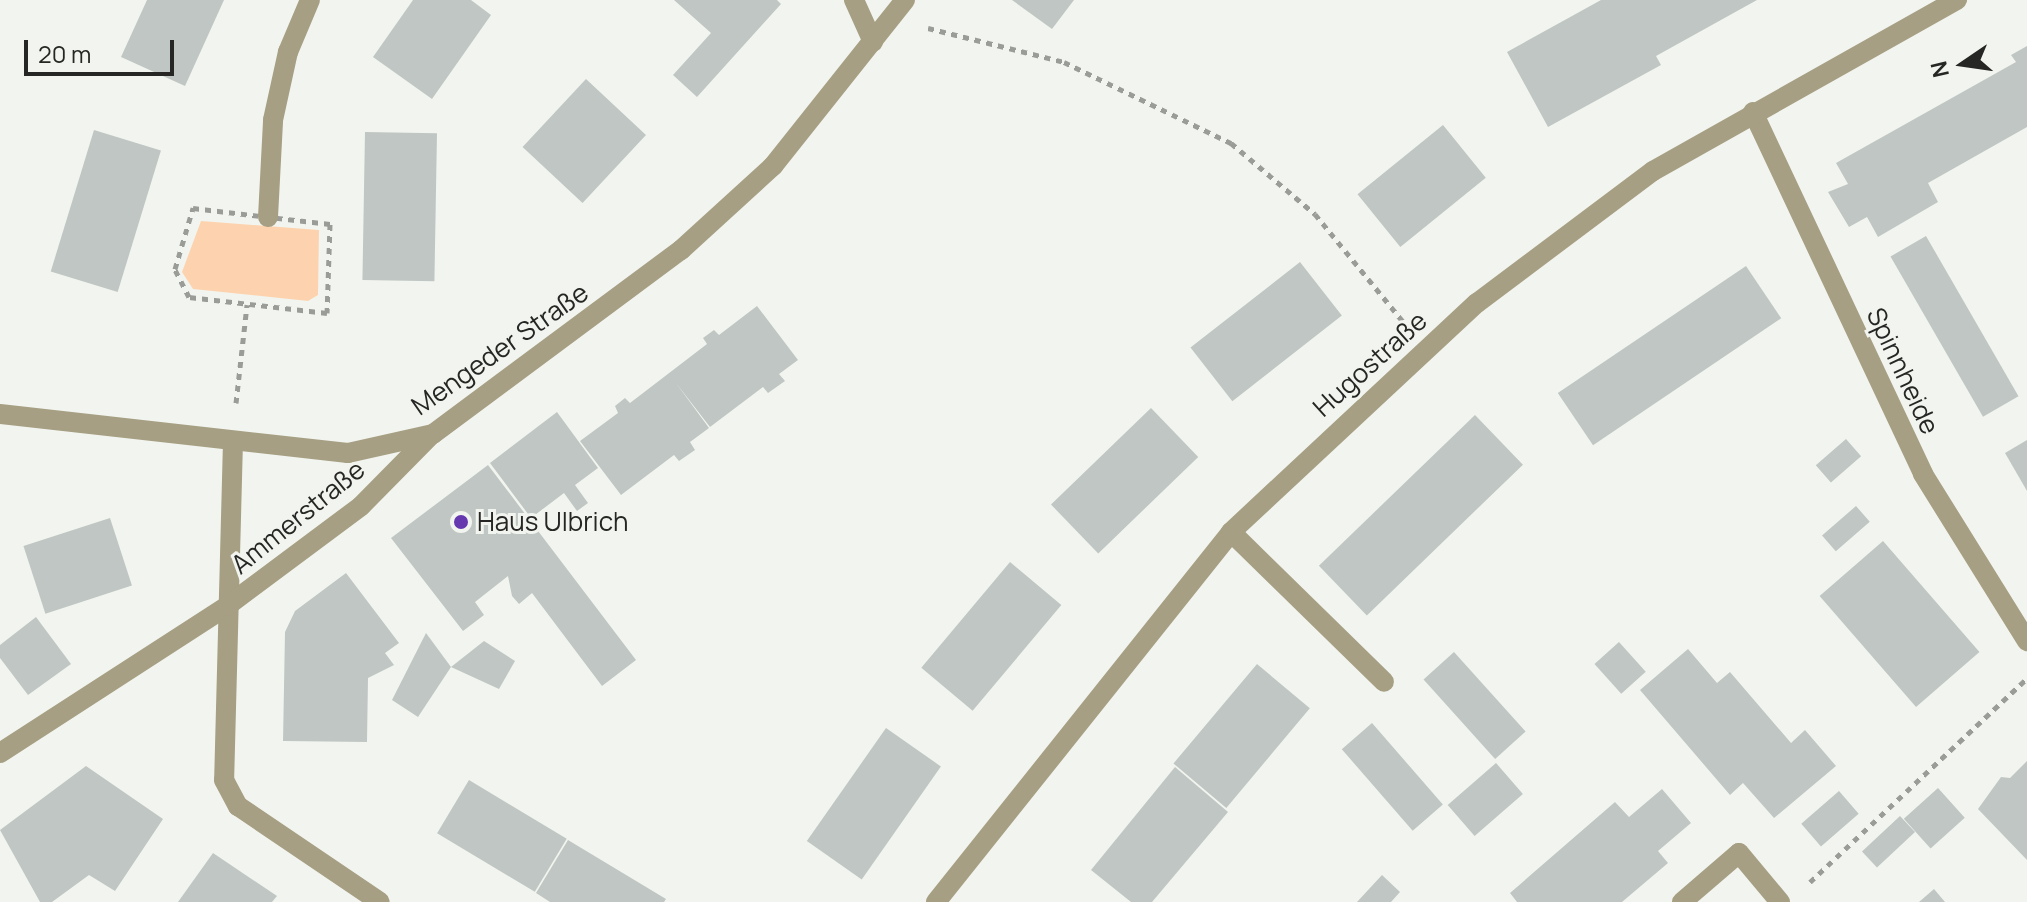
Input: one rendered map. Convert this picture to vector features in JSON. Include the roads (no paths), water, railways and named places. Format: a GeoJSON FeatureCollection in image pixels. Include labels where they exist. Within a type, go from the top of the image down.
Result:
{"type":"FeatureCollection","features":[{"type":"Feature","properties":{"kind":"street"},"geometry":{"type":"LineString","coordinates":[[268,217],[273,120],[288,52],[310,0]]}},
{"type":"Feature","properties":{"kind":"street"},"geometry":{"type":"LineString","coordinates":[[854,0],[873,42]]}},
{"type":"Feature","properties":{"kind":"street","name":"Hugostraße"},"geometry":{"type":"LineString","coordinates":[[936,902],[1231,532],[1425,350],[1572,228],[1753,112],[1957,0]]}},
{"type":"Feature","properties":{"kind":"street","name":"Mengeder Straße"},"geometry":{"type":"LineString","coordinates":[[0,414],[348,453],[433,434],[681,250],[773,166],[900,6]]}},
{"type":"Feature","properties":{"kind":"street","name":"Spinnheide"},"geometry":{"type":"LineString","coordinates":[[1753,112],[1923,474],[2025,635]]}},
{"type":"Feature","properties":{"kind":"street","name":"Ammerstraße"},"geometry":{"type":"LineString","coordinates":[[227,606],[361,506],[433,434]]}},
{"type":"Feature","properties":{"kind":"street","name":"Ammerstraße"},"geometry":{"type":"LineString","coordinates":[[233,441],[224,780],[238,806],[380,902]]}},
{"type":"Feature","properties":{"kind":"street"},"geometry":{"type":"LineString","coordinates":[[1231,532],[1384,682]]}},
{"type":"Feature","properties":{"kind":"street"},"geometry":{"type":"LineString","coordinates":[[0,753],[227,606]]}},
{"type":"Feature","properties":{"kind":"street"},"geometry":{"type":"LineString","coordinates":[[1682,902],[1739,853],[1780,902]]}},
{"type":"Feature","properties":{"kind":"place","name":"Haus Ulbrich"},"geometry":{"type":"Point","coordinates":[461,522]}}]}
